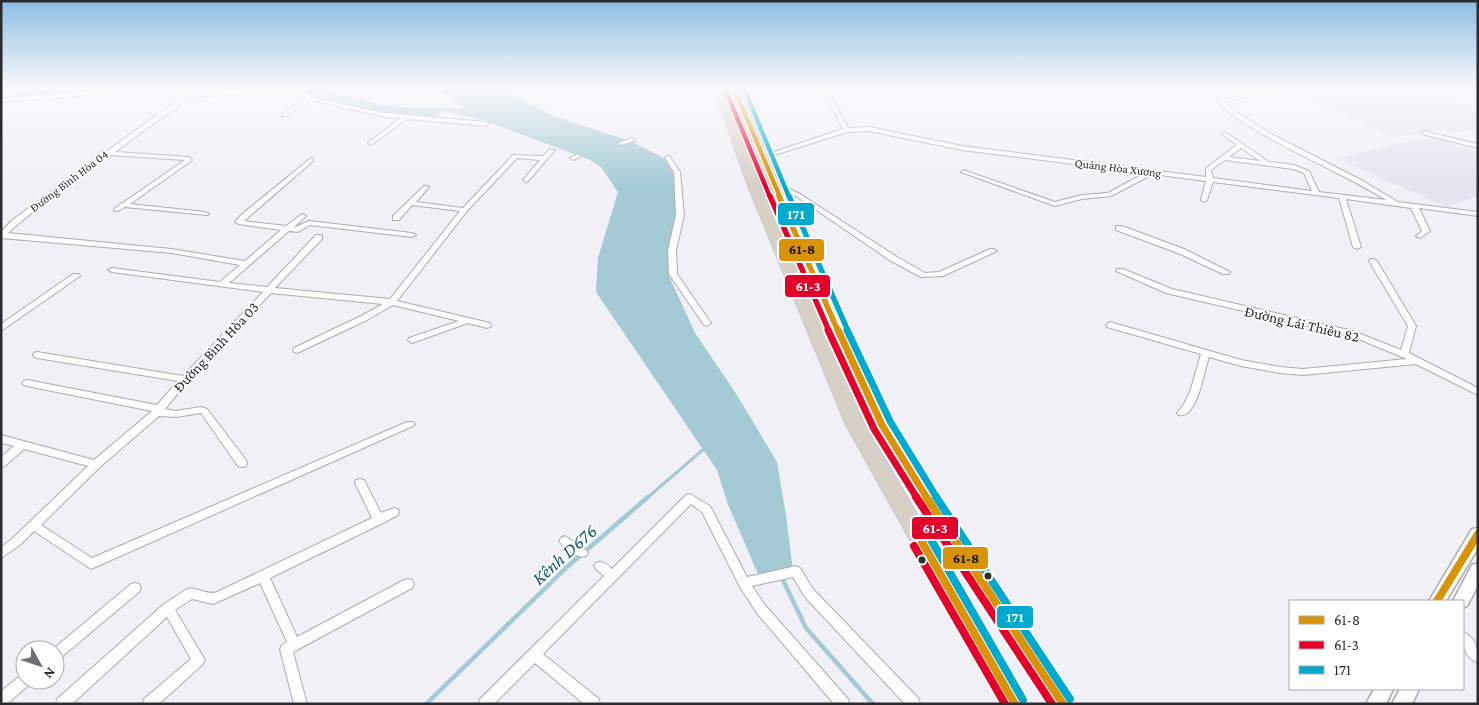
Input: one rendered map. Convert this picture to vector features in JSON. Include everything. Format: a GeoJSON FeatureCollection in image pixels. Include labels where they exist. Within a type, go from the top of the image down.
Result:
{"type":"FeatureCollection","features":[{"type":"Feature","properties":{"kind":"highway"},"geometry":{"type":"LineString","coordinates":[[732,121],[754,184],[855,424],[1015,704]]}},
{"type":"Feature","properties":{"kind":"highway"},"geometry":{"type":"LineString","coordinates":[[748,121],[772,183],[882,425],[942,524],[1063,704]]}},
{"type":"Feature","properties":{"kind":"highway"},"geometry":{"type":"LineString","coordinates":[[754,184],[772,183]]}},
{"type":"Feature","properties":{"kind":"main road"},"geometry":{"type":"LineString","coordinates":[[1438,600],[1478,534]]}},
{"type":"Feature","properties":{"kind":"main road"},"geometry":{"type":"LineString","coordinates":[[1462,600],[1478,570]]}},
{"type":"Feature","properties":{"kind":"main road"},"geometry":{"type":"LineString","coordinates":[[1375,704],[1383,690]]}},
{"type":"Feature","properties":{"kind":"main road"},"geometry":{"type":"LineString","coordinates":[[1401,704],[1409,690]]}},
{"type":"Feature","properties":{"kind":"street","name":"Đường Bình Hòa 04"},"geometry":{"type":"LineString","coordinates":[[2,236],[14,223],[153,121]]}},
{"type":"Feature","properties":{"kind":"street"},"geometry":{"type":"LineString","coordinates":[[371,143],[401,121]]}},
{"type":"Feature","properties":{"kind":"street"},"geometry":{"type":"LineString","coordinates":[[451,121],[486,124]]}},
{"type":"Feature","properties":{"kind":"street"},"geometry":{"type":"LineString","coordinates":[[841,121],[846,130]]}},
{"type":"Feature","properties":{"kind":"street"},"geometry":{"type":"LineString","coordinates":[[1247,121],[1277,140],[1369,185],[1398,204]]}},
{"type":"Feature","properties":{"kind":"street","name":"Quảng Hòa Xương"},"geometry":{"type":"LineString","coordinates":[[763,157],[846,130],[869,129],[962,148],[1478,214]]}},
{"type":"Feature","properties":{"kind":"street"},"geometry":{"type":"LineString","coordinates":[[1424,133],[1478,146]]}},
{"type":"Feature","properties":{"kind":"street"},"geometry":{"type":"LineString","coordinates":[[1225,134],[1268,163]]}},
{"type":"Feature","properties":{"kind":"street"},"geometry":{"type":"LineString","coordinates":[[621,143],[632,140]]}},
{"type":"Feature","properties":{"kind":"street"},"geometry":{"type":"LineString","coordinates":[[1204,200],[1210,180],[1208,169],[1241,145]]}},
{"type":"Feature","properties":{"kind":"street"},"geometry":{"type":"LineString","coordinates":[[526,180],[552,150]]}},
{"type":"Feature","properties":{"kind":"street"},"geometry":{"type":"LineString","coordinates":[[106,154],[186,158],[189,160],[116,210]]}},
{"type":"Feature","properties":{"kind":"street"},"geometry":{"type":"LineString","coordinates":[[297,350],[364,318],[392,302],[466,210],[515,156],[545,158]]}},
{"type":"Feature","properties":{"kind":"street"},"geometry":{"type":"LineString","coordinates":[[668,158],[677,172],[680,215],[672,250],[673,274],[707,323]]}},
{"type":"Feature","properties":{"kind":"street"},"geometry":{"type":"LineString","coordinates":[[1224,158],[1294,167],[1307,172],[1317,194]]}},
{"type":"Feature","properties":{"kind":"street"},"geometry":{"type":"LineString","coordinates":[[311,160],[243,216],[239,222],[298,230],[309,222],[412,235]]}},
{"type":"Feature","properties":{"kind":"street"},"geometry":{"type":"LineString","coordinates":[[964,172],[1055,204],[1082,197],[1109,195],[1151,172]]}},
{"type":"Feature","properties":{"kind":"street"},"geometry":{"type":"LineString","coordinates":[[772,183],[798,195],[894,258],[924,274],[940,274],[994,251]]}},
{"type":"Feature","properties":{"kind":"street"},"geometry":{"type":"LineString","coordinates":[[396,218],[426,187]]}},
{"type":"Feature","properties":{"kind":"street"},"geometry":{"type":"LineString","coordinates":[[1342,197],[1357,247]]}},
{"type":"Feature","properties":{"kind":"street"},"geometry":{"type":"LineString","coordinates":[[410,203],[466,210]]}},
{"type":"Feature","properties":{"kind":"street"},"geometry":{"type":"LineString","coordinates":[[123,204],[205,214]]}},
{"type":"Feature","properties":{"kind":"street"},"geometry":{"type":"LineString","coordinates":[[1414,206],[1426,231],[1420,236]]}},
{"type":"Feature","properties":{"kind":"street"},"geometry":{"type":"LineString","coordinates":[[222,285],[302,216]]}},
{"type":"Feature","properties":{"kind":"street"},"geometry":{"type":"LineString","coordinates":[[1119,228],[1182,251],[1226,272]]}},
{"type":"Feature","properties":{"kind":"street"},"geometry":{"type":"LineString","coordinates":[[2,236],[173,251],[247,264]]}},
{"type":"Feature","properties":{"kind":"street"},"geometry":{"type":"LineString","coordinates":[[112,270],[269,290],[319,237]]}},
{"type":"Feature","properties":{"kind":"street"},"geometry":{"type":"LineString","coordinates":[[1373,262],[1412,326],[1404,354]]}},
{"type":"Feature","properties":{"kind":"street","name":"Đường Lái Thiêu 82"},"geometry":{"type":"LineString","coordinates":[[1120,271],[1169,292],[1353,334],[1404,354],[1478,392]]}},
{"type":"Feature","properties":{"kind":"street"},"geometry":{"type":"LineString","coordinates":[[1,328],[76,276]]}},
{"type":"Feature","properties":{"kind":"street","name":"Đường Bình Hòa 03"},"geometry":{"type":"LineString","coordinates":[[1,553],[96,464],[158,410],[269,290],[392,302],[487,325]]}},
{"type":"Feature","properties":{"kind":"street"},"geometry":{"type":"LineString","coordinates":[[412,340],[470,320]]}},
{"type":"Feature","properties":{"kind":"street"},"geometry":{"type":"LineString","coordinates":[[1110,325],[1261,368],[1303,372],[1418,361]]}},
{"type":"Feature","properties":{"kind":"street"},"geometry":{"type":"LineString","coordinates":[[1182,413],[1194,398],[1198,386],[1199,369],[1206,352]]}},
{"type":"Feature","properties":{"kind":"street"},"geometry":{"type":"LineString","coordinates":[[37,355],[185,379]]}},
{"type":"Feature","properties":{"kind":"street"},"geometry":{"type":"LineString","coordinates":[[28,383],[176,414],[204,411],[242,463]]}},
{"type":"Feature","properties":{"kind":"street"},"geometry":{"type":"LineString","coordinates":[[33,525],[91,564],[410,424]]}},
{"type":"Feature","properties":{"kind":"street"},"geometry":{"type":"LineString","coordinates":[[1,439],[96,464]]}},
{"type":"Feature","properties":{"kind":"street"},"geometry":{"type":"LineString","coordinates":[[1,463],[22,445]]}},
{"type":"Feature","properties":{"kind":"street"},"geometry":{"type":"LineString","coordinates":[[360,483],[379,520]]}},
{"type":"Feature","properties":{"kind":"street"},"geometry":{"type":"LineString","coordinates":[[485,704],[690,498],[706,509],[744,583],[778,631],[843,704]]}},
{"type":"Feature","properties":{"kind":"street"},"geometry":{"type":"LineString","coordinates":[[62,704],[168,608],[188,594],[194,593],[213,599],[394,512]]}},
{"type":"Feature","properties":{"kind":"street"},"geometry":{"type":"LineString","coordinates":[[565,541],[582,553]]}},
{"type":"Feature","properties":{"kind":"street"},"geometry":{"type":"LineString","coordinates":[[600,566],[612,576]]}},
{"type":"Feature","properties":{"kind":"street"},"geometry":{"type":"LineString","coordinates":[[744,583],[796,571],[810,593],[914,704]]}},
{"type":"Feature","properties":{"kind":"street"},"geometry":{"type":"LineString","coordinates":[[263,576],[294,645]]}},
{"type":"Feature","properties":{"kind":"street"},"geometry":{"type":"LineString","coordinates":[[302,704],[286,649],[408,584]]}},
{"type":"Feature","properties":{"kind":"street"},"geometry":{"type":"LineString","coordinates":[[65,647],[135,588]]}},
{"type":"Feature","properties":{"kind":"street"},"geometry":{"type":"LineString","coordinates":[[149,704],[200,660],[168,608]]}},
{"type":"Feature","properties":{"kind":"street"},"geometry":{"type":"LineString","coordinates":[[1464,639],[1478,657]]}},
{"type":"Feature","properties":{"kind":"street"},"geometry":{"type":"LineString","coordinates":[[534,654],[594,704]]}},
{"type":"Feature","properties":{"kind":"street"},"geometry":{"type":"LineString","coordinates":[[1,700],[15,688]]}},
{"type":"Feature","properties":{"kind":"shaded area"},"geometry":{"type":"Polygon","coordinates":[[[1358,121],[1478,121],[1478,134],[1467,130],[1452,133],[1443,129],[1393,138],[1358,121]]]}},
{"type":"Feature","properties":{"kind":"shaded area"},"geometry":{"type":"Polygon","coordinates":[[[1431,136],[1478,152],[1478,196],[1446,207],[1337,158],[1431,136]]]}},
{"type":"Feature","properties":{"kind":"water"},"geometry":{"type":"Polygon","coordinates":[[[485,121],[568,121],[633,142],[665,159],[673,173],[677,216],[668,251],[669,276],[695,333],[735,392],[777,462],[793,571],[761,581],[727,502],[717,470],[596,292],[598,258],[618,192],[601,167],[590,160],[485,121]]]}},
{"type":"Feature","properties":{"kind":"waterway","name":"Kênh D676"},"geometry":{"type":"LineString","coordinates":[[647,498],[705,448]]}},
{"type":"Feature","properties":{"kind":"waterway","name":"Kênh D676"},"geometry":{"type":"LineString","coordinates":[[426,704],[567,567],[648,497]]}},
{"type":"Feature","properties":{"kind":"waterway"},"geometry":{"type":"LineString","coordinates":[[781,576],[806,628],[873,704]]}},
{"type":"Feature","properties":{"kind":"transit line","name":"61-3"},"geometry":{"type":"LineString","coordinates":[[739,121],[808,287],[874,429],[935,528],[1052,704]]}},
{"type":"Feature","properties":{"kind":"transit line","name":"61-8"},"geometry":{"type":"LineString","coordinates":[[748,121],[816,284],[882,425],[942,523],[1063,704]]}},
{"type":"Feature","properties":{"kind":"transit line","name":"171"},"geometry":{"type":"LineString","coordinates":[[758,121],[824,280],[890,421],[949,518],[1070,699]]}},
{"type":"Feature","properties":{"kind":"transit line","name":"61-8"},"geometry":{"type":"LineString","coordinates":[[1438,600],[1478,534]]}},
{"type":"Feature","properties":{"kind":"transit line","name":"171"},"geometry":{"type":"LineString","coordinates":[[930,538],[1023,700]]}},
{"type":"Feature","properties":{"kind":"transit line","name":"61-8"},"geometry":{"type":"LineString","coordinates":[[922,542],[1015,704]]}},
{"type":"Feature","properties":{"kind":"transit line","name":"61-3"},"geometry":{"type":"LineString","coordinates":[[914,546],[1005,704]]}}]}
